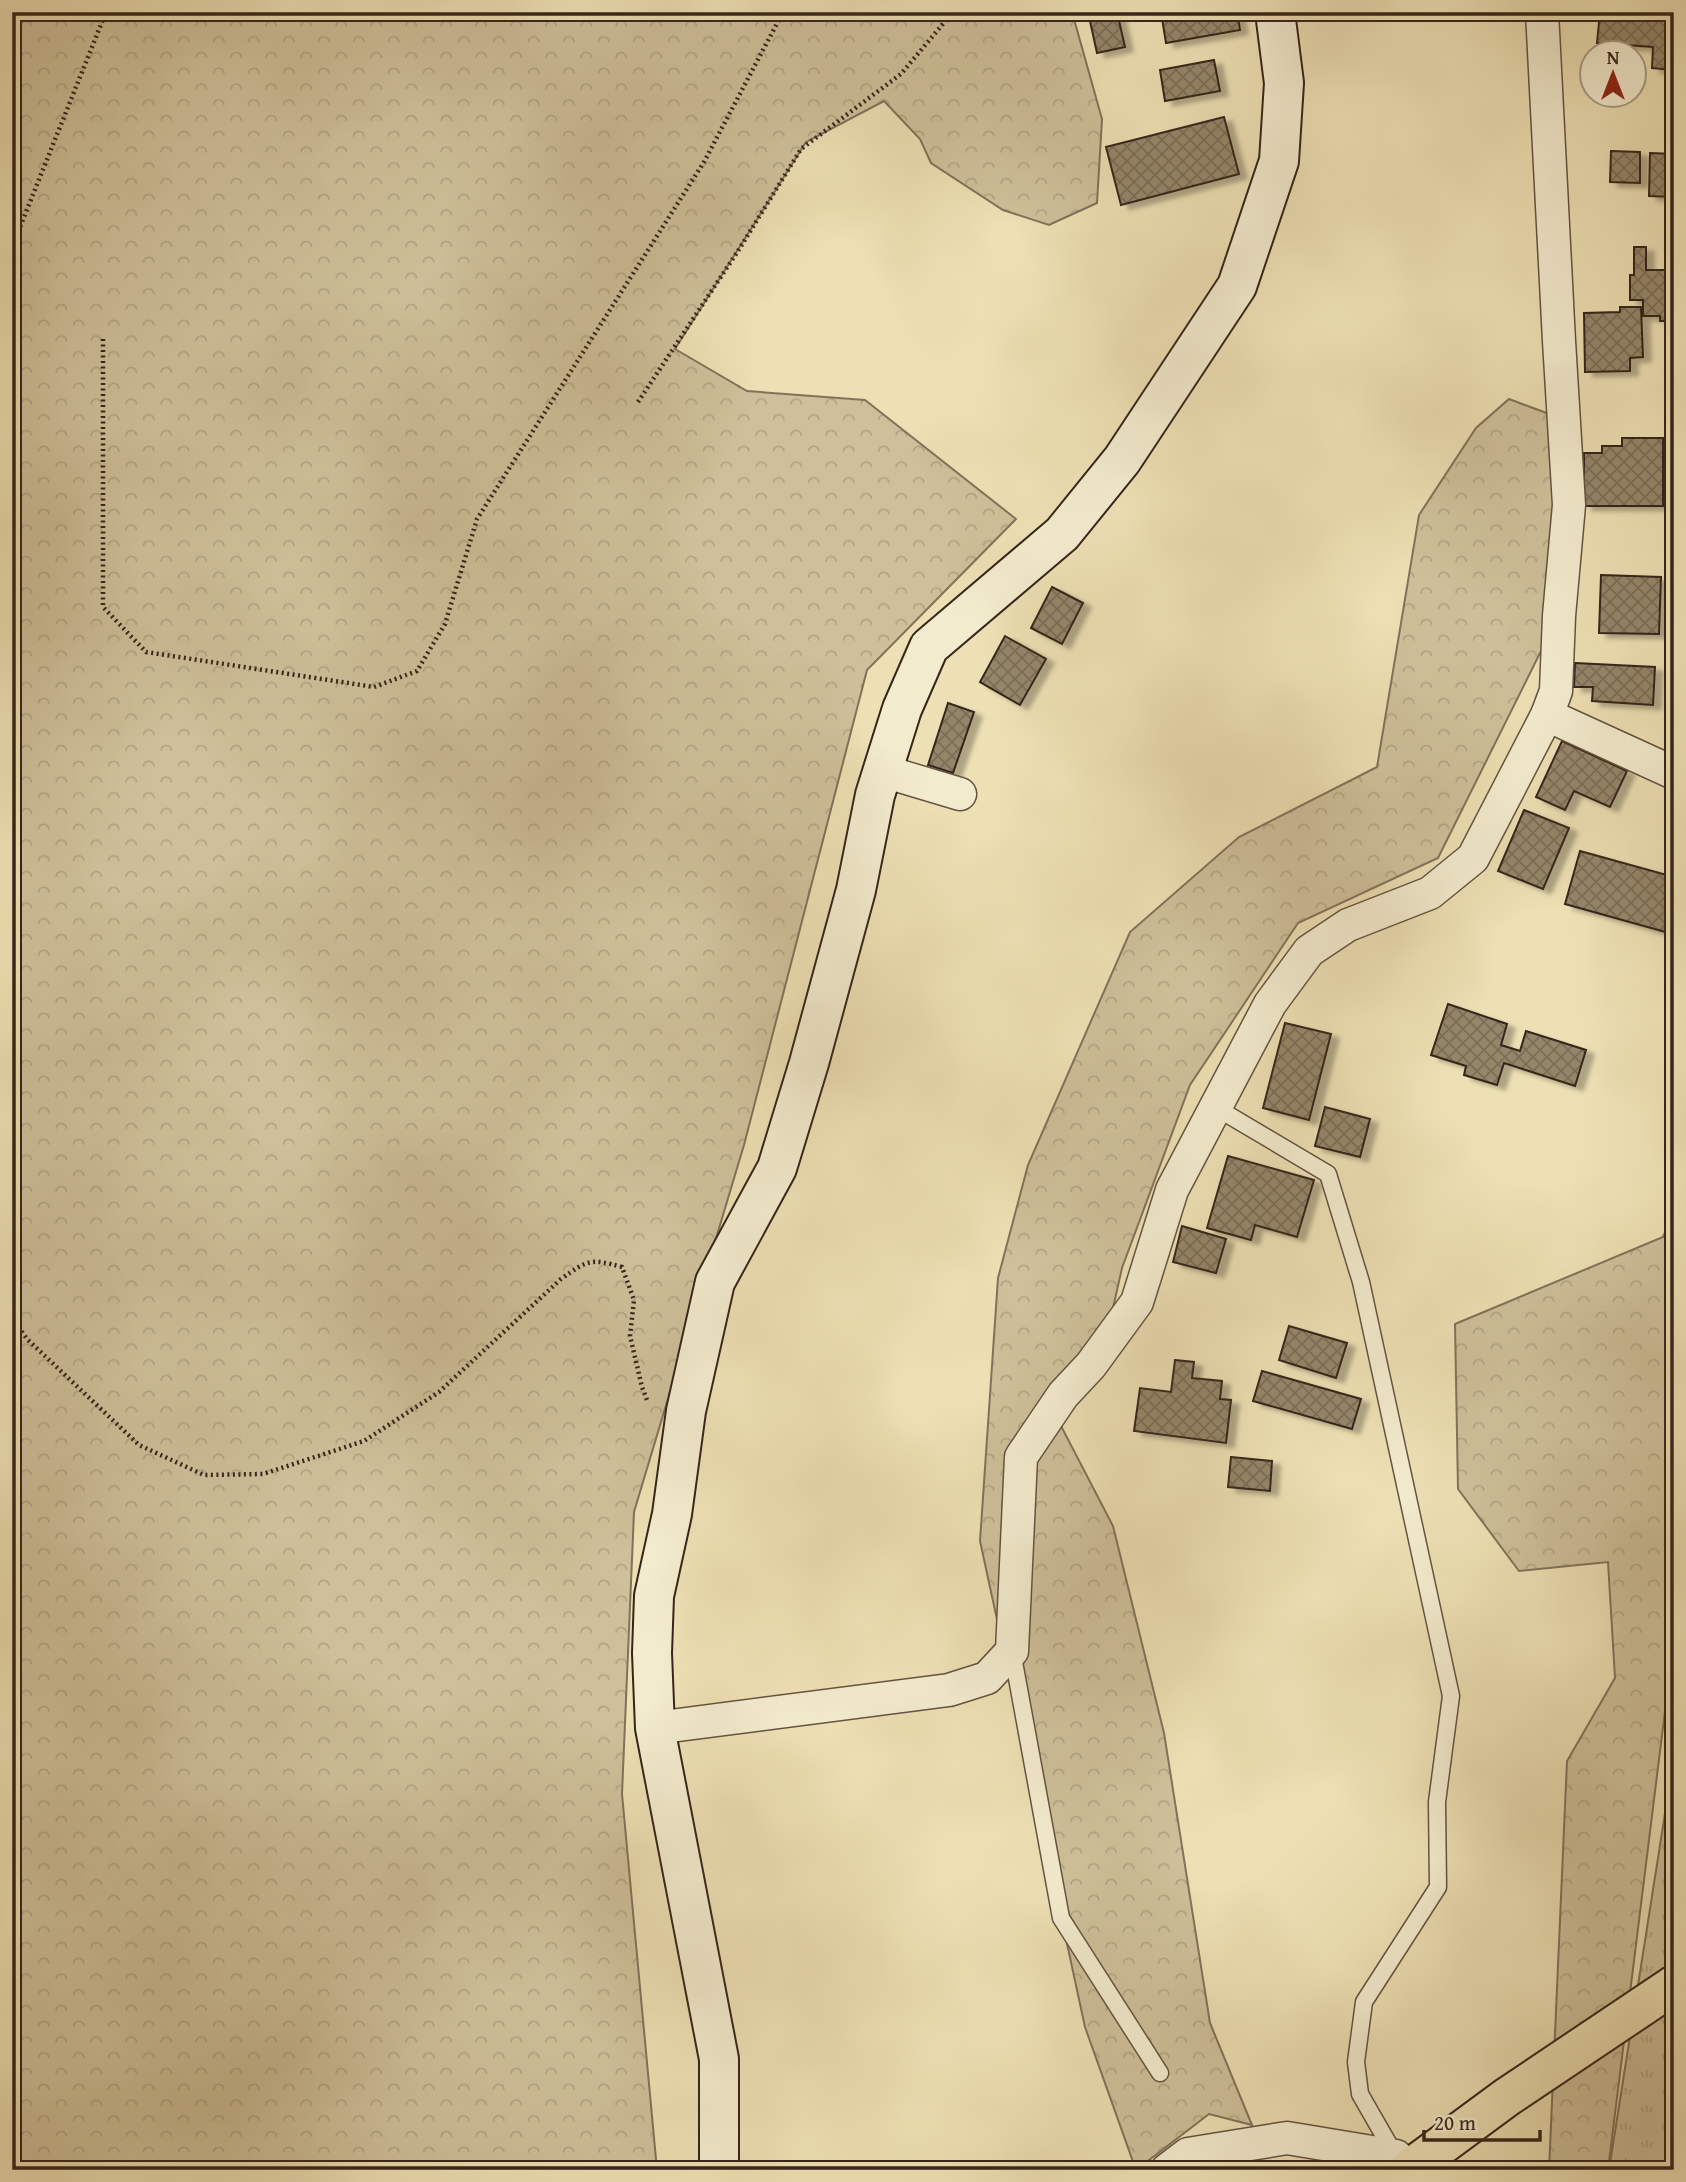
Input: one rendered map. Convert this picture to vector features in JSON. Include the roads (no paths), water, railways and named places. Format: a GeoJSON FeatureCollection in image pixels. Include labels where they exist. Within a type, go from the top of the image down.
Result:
{"type":"FeatureCollection","features":[{"type":"Feature","properties":{"kind":"highway"},"geometry":{"type":"LineString","coordinates":[[1403,2165],[1674,1985]]}},
{"type":"Feature","properties":{"kind":"street"},"geometry":{"type":"LineString","coordinates":[[719,2170],[719,2059],[655,1728],[652,1653],[654,1596],[672,1514],[686,1411],[715,1282],[777,1168],[856,890],[875,795],[902,709],[929,647],[1062,534],[1122,460],[1237,286],[1279,161],[1284,83],[1275,12]]}},
{"type":"Feature","properties":{"kind":"street"},"geometry":{"type":"LineString","coordinates":[[655,1728],[949,1689],[987,1678],[1012,1651],[1021,1457],[1063,1395],[1091,1365],[1137,1302],[1172,1190],[1270,1004],[1309,951],[1348,925],[1430,893],[1473,858],[1547,715],[1556,691],[1559,616],[1569,505],[1542,12]]}},
{"type":"Feature","properties":{"kind":"street"},"geometry":{"type":"LineString","coordinates":[[1547,715],[1674,773]]}},
{"type":"Feature","properties":{"kind":"street"},"geometry":{"type":"LineString","coordinates":[[883,771],[960,794]]}},
{"type":"Feature","properties":{"kind":"street"},"geometry":{"type":"LineString","coordinates":[[1167,2170],[1188,2154],[1287,2138],[1403,2165]]}},
{"type":"Feature","properties":{"kind":"lane"},"geometry":{"type":"LineString","coordinates":[[1215,1107],[1328,1174],[1361,1282],[1451,1696],[1437,1802],[1438,1887],[1364,2002],[1356,2062],[1360,2094],[1403,2165]]}},
{"type":"Feature","properties":{"kind":"lane"},"geometry":{"type":"LineString","coordinates":[[1012,1651],[1061,1918],[1160,2074]]}}]}
